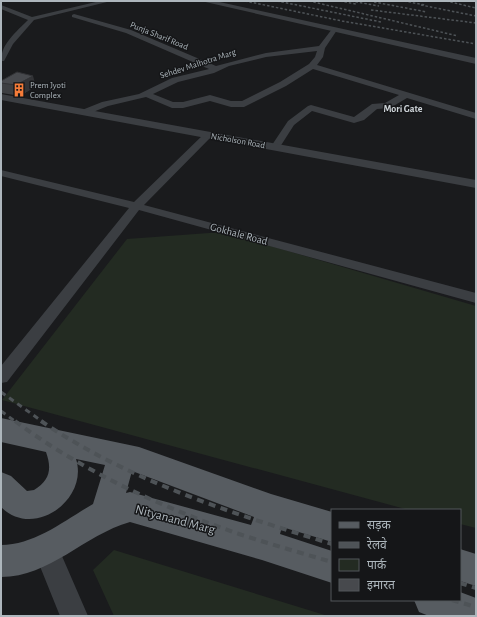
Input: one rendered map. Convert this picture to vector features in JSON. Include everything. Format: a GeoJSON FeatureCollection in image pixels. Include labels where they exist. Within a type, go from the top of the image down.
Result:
{"type":"FeatureCollection","features":[{"type":"Feature","properties":{"kind":"main road"},"geometry":{"type":"LineString","coordinates":[[1,430],[139,460],[271,509],[331,527]]}},
{"type":"Feature","properties":{"kind":"main road"},"geometry":{"type":"LineString","coordinates":[[1,486],[19,502],[26,505],[40,503],[48,499],[58,488],[64,475],[63,461],[56,443]]}},
{"type":"Feature","properties":{"kind":"main road"},"geometry":{"type":"LineString","coordinates":[[105,514],[122,456]]}},
{"type":"Feature","properties":{"kind":"main road","name":"Nityanand Marg"},"geometry":{"type":"LineString","coordinates":[[1,561],[24,559],[46,549],[105,514],[130,507],[262,544],[331,567]]}},
{"type":"Feature","properties":{"kind":"main road"},"geometry":{"type":"LineString","coordinates":[[262,544],[271,509]]}},
{"type":"Feature","properties":{"kind":"main road"},"geometry":{"type":"LineString","coordinates":[[461,565],[476,570]]}},
{"type":"Feature","properties":{"kind":"main road"},"geometry":{"type":"LineString","coordinates":[[435,601],[476,615]]}},
{"type":"Feature","properties":{"kind":"street"},"geometry":{"type":"LineString","coordinates":[[1,59],[4,49],[32,19],[108,1]]}},
{"type":"Feature","properties":{"kind":"street"},"geometry":{"type":"LineString","coordinates":[[205,1],[476,61]]}},
{"type":"Feature","properties":{"kind":"street"},"geometry":{"type":"LineString","coordinates":[[1,7],[32,19]]}},
{"type":"Feature","properties":{"kind":"street"},"geometry":{"type":"LineString","coordinates":[[46,15],[60,20],[93,10]]}},
{"type":"Feature","properties":{"kind":"street","name":"Punja Sharif Road"},"geometry":{"type":"LineString","coordinates":[[74,16],[118,30],[216,68]]}},
{"type":"Feature","properties":{"kind":"street"},"geometry":{"type":"LineString","coordinates":[[146,94],[172,105],[209,98],[241,105],[283,84],[312,66],[320,57],[321,48],[334,30]]}},
{"type":"Feature","properties":{"kind":"street","name":"Sehdev Malhotra Marg"},"geometry":{"type":"LineString","coordinates":[[85,112],[105,104],[146,94],[175,80],[227,64],[266,55],[321,48]]}},
{"type":"Feature","properties":{"kind":"street"},"geometry":{"type":"LineString","coordinates":[[312,66],[476,116]]}},
{"type":"Feature","properties":{"kind":"street"},"geometry":{"type":"LineString","coordinates":[[276,148],[291,123],[311,108],[354,120],[361,118],[374,106],[387,106],[406,95]]}},
{"type":"Feature","properties":{"kind":"street","name":"Nicholson Road"},"geometry":{"type":"LineString","coordinates":[[1,97],[85,112],[204,140],[276,148],[476,184]]}},
{"type":"Feature","properties":{"kind":"street"},"geometry":{"type":"LineString","coordinates":[[1,377],[136,206],[204,140]]}},
{"type":"Feature","properties":{"kind":"street","name":"Gokhale Road"},"geometry":{"type":"LineString","coordinates":[[1,173],[136,206],[476,298]]}},
{"type":"Feature","properties":{"kind":"street"},"geometry":{"type":"LineString","coordinates":[[46,549],[74,616]]}},
{"type":"Feature","properties":{"kind":"green space"},"geometry":{"type":"Polygon","coordinates":[[[223,232],[476,306],[476,528],[461,524],[461,509],[405,509],[2,400],[127,239],[223,232]]]}},
{"type":"Feature","properties":{"kind":"green space"},"geometry":{"type":"Polygon","coordinates":[[[114,550],[328,616],[114,616],[93,570],[114,550]]]}},
{"type":"Feature","properties":{"kind":"building"},"geometry":{"type":"Polygon","coordinates":[[[17,72],[33,76],[16,85],[1,83],[1,81],[17,72]]]}},
{"type":"Feature","properties":{"kind":"railway"},"geometry":{"type":"LineString","coordinates":[[245,1],[342,21],[476,44]]}},
{"type":"Feature","properties":{"kind":"railway"},"geometry":{"type":"LineString","coordinates":[[277,1],[381,22]]}},
{"type":"Feature","properties":{"kind":"railway"},"geometry":{"type":"LineString","coordinates":[[309,1],[458,36]]}},
{"type":"Feature","properties":{"kind":"railway"},"geometry":{"type":"LineString","coordinates":[[340,1],[356,4]]}},
{"type":"Feature","properties":{"kind":"railway"},"geometry":{"type":"LineString","coordinates":[[351,1],[379,6]]}},
{"type":"Feature","properties":{"kind":"railway"},"geometry":{"type":"LineString","coordinates":[[404,1],[425,5]]}},
{"type":"Feature","properties":{"kind":"railway"},"geometry":{"type":"LineString","coordinates":[[446,1],[476,8]]}},
{"type":"Feature","properties":{"kind":"railway"},"geometry":{"type":"LineString","coordinates":[[374,2],[427,12]]}},
{"type":"Feature","properties":{"kind":"railway"},"geometry":{"type":"LineString","coordinates":[[421,5],[476,16]]}},
{"type":"Feature","properties":{"kind":"railway"},"geometry":{"type":"LineString","coordinates":[[371,10],[476,23]]}},
{"type":"Feature","properties":{"kind":"railway"},"geometry":{"type":"LineString","coordinates":[[1,392],[43,422]]}},
{"type":"Feature","properties":{"kind":"railway"},"geometry":{"type":"LineString","coordinates":[[1,411],[16,422]]}},
{"type":"Feature","properties":{"kind":"railway"},"geometry":{"type":"LineString","coordinates":[[15,421],[67,456],[95,472],[152,500],[239,534],[331,562]]}},
{"type":"Feature","properties":{"kind":"railway"},"geometry":{"type":"LineString","coordinates":[[41,421],[109,461],[145,478],[219,507],[331,544]]}},
{"type":"Feature","properties":{"kind":"railway"},"geometry":{"type":"LineString","coordinates":[[461,583],[476,588]]}},
{"type":"Feature","properties":{"kind":"railway"},"geometry":{"type":"LineString","coordinates":[[455,601],[476,607]]}},
{"type":"Feature","properties":{"kind":"place","name":"Prem Jyoti Complex"},"geometry":{"type":"Point","coordinates":[19,90]}},
{"type":"Feature","properties":{"kind":"district","name":"Mori Gate"},"geometry":{"type":"Point","coordinates":[403,109]}}]}
